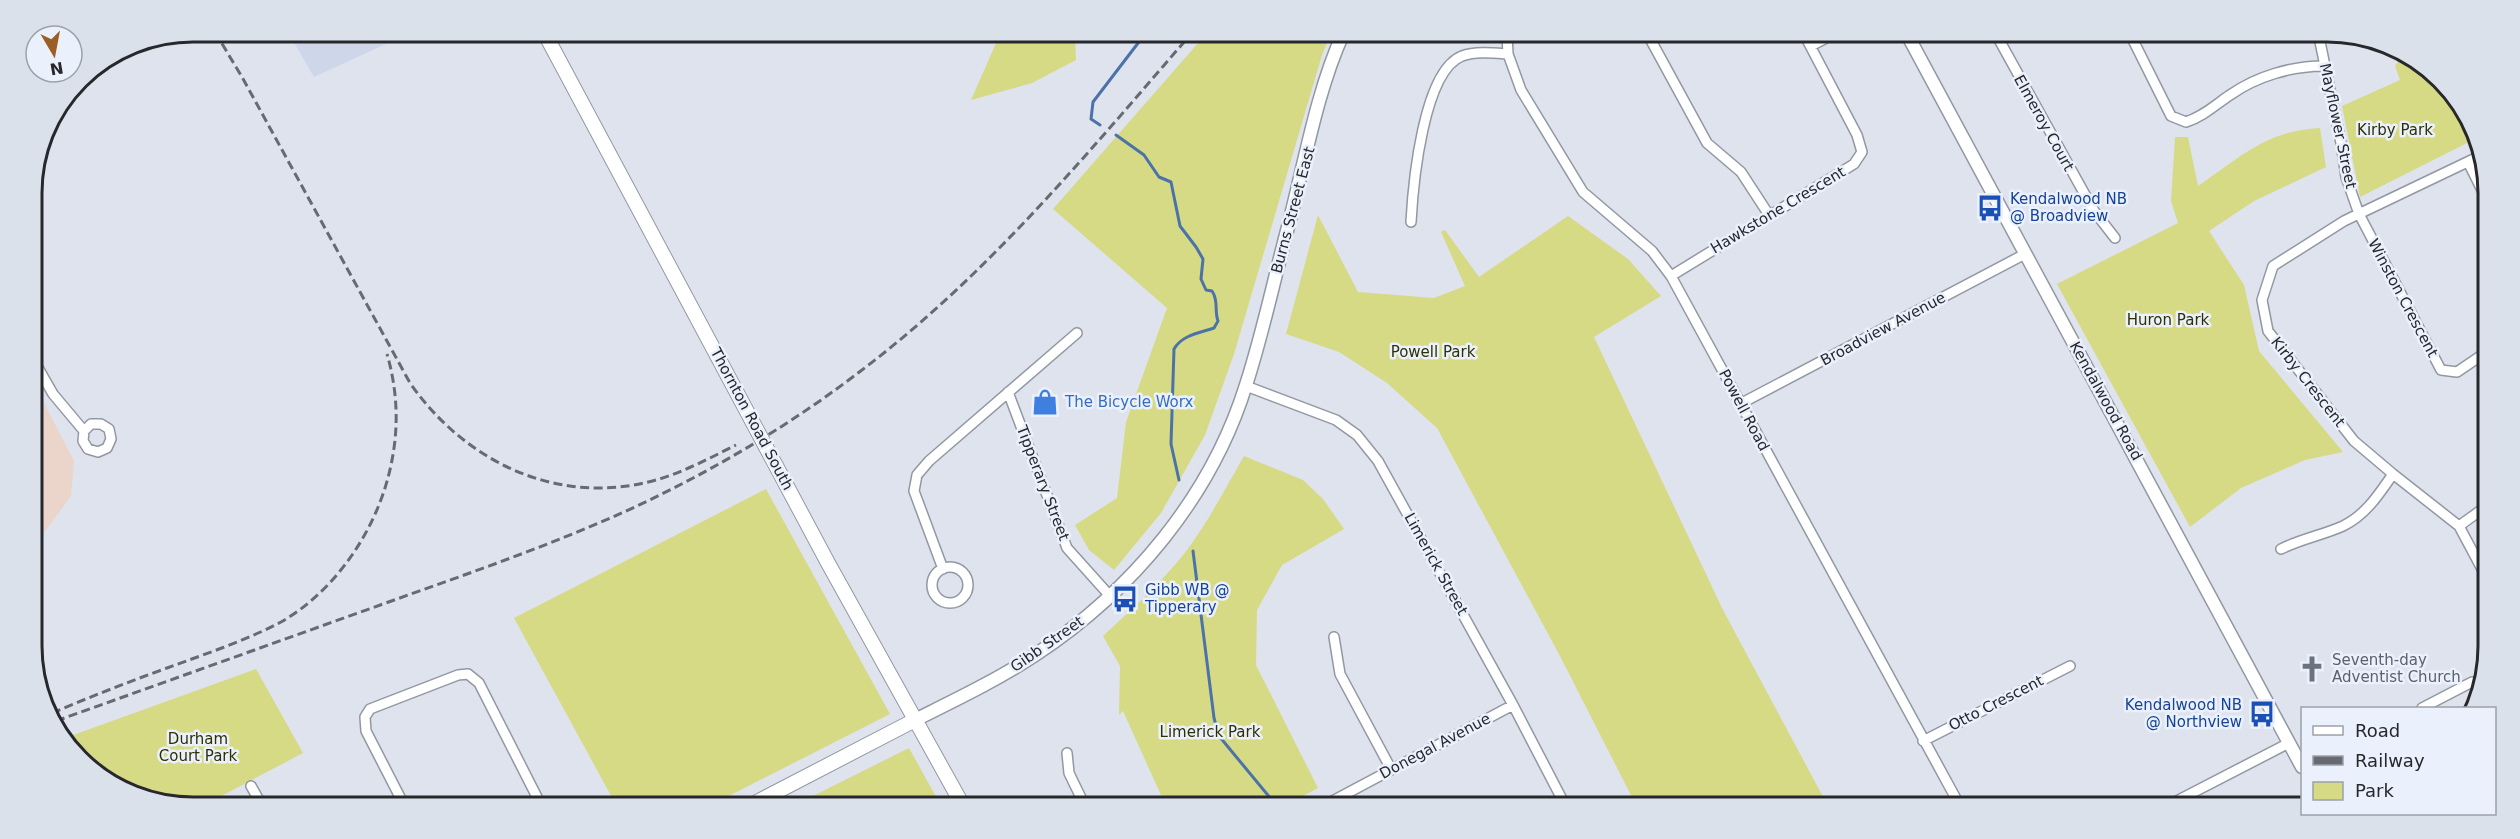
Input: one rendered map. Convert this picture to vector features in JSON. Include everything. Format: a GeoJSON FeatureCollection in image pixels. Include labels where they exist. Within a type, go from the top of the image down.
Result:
{"type":"FeatureCollection","features":[{"type":"Feature","properties":{"kind":"main road","name":"Thornton Road South"},"geometry":{"type":"LineString","coordinates":[[549,42],[828,563],[958,797]]}},
{"type":"Feature","properties":{"kind":"main road","name":"Gibb Street"},"geometry":{"type":"LineString","coordinates":[[767,797],[915,720]]}},
{"type":"Feature","properties":{"kind":"street","name":"Burns Street East"},"geometry":{"type":"LineString","coordinates":[[1246,386],[1321,100],[1340,42]]}},
{"type":"Feature","properties":{"kind":"street","name":"Powell Road"},"geometry":{"type":"LineString","coordinates":[[1507,42],[1508,54],[1521,90],[1583,192],[1652,251],[1671,276],[1955,797]]}},
{"type":"Feature","properties":{"kind":"street"},"geometry":{"type":"LineString","coordinates":[[1652,42],[1707,143],[1741,172],[1769,215]]}},
{"type":"Feature","properties":{"kind":"street","name":"Hawkstone Crescent"},"geometry":{"type":"LineString","coordinates":[[1671,276],[1854,164],[1862,152],[1857,135],[1809,42]]}},
{"type":"Feature","properties":{"kind":"street"},"geometry":{"type":"LineString","coordinates":[[1811,46],[1819,42]]}},
{"type":"Feature","properties":{"kind":"street","name":"Kendalwood Road"},"geometry":{"type":"LineString","coordinates":[[1911,42],[2301,764]]}},
{"type":"Feature","properties":{"kind":"street","name":"Elmeroy Court"},"geometry":{"type":"LineString","coordinates":[[2000,42],[2094,211],[2115,238]]}},
{"type":"Feature","properties":{"kind":"street"},"geometry":{"type":"LineString","coordinates":[[2134,42],[2171,116],[2186,122],[2202,116],[2232,93],[2267,76],[2307,66],[2324,66]]}},
{"type":"Feature","properties":{"kind":"street","name":"Mayflower Street"},"geometry":{"type":"LineString","coordinates":[[2320,42],[2346,177],[2359,214]]}},
{"type":"Feature","properties":{"kind":"street"},"geometry":{"type":"LineString","coordinates":[[1411,222],[1415,165],[1434,88],[1443,74],[1461,57],[1488,53],[1508,54]]}},
{"type":"Feature","properties":{"kind":"street","name":"Kirby Crescent"},"geometry":{"type":"LineString","coordinates":[[2474,159],[2344,221],[2273,266],[2262,300],[2268,331],[2354,441],[2459,526],[2478,562]]}},
{"type":"Feature","properties":{"kind":"street"},"geometry":{"type":"LineString","coordinates":[[2468,162],[2478,182]]}},
{"type":"Feature","properties":{"kind":"street","name":"Winston Crescent"},"geometry":{"type":"LineString","coordinates":[[2359,214],[2441,370],[2457,372],[2478,357]]}},
{"type":"Feature","properties":{"kind":"street","name":"Broadview Avenue"},"geometry":{"type":"LineString","coordinates":[[1740,404],[2025,254]]}},
{"type":"Feature","properties":{"kind":"street"},"geometry":{"type":"LineString","coordinates":[[942,569],[914,491],[917,475],[929,461],[1077,333]]}},
{"type":"Feature","properties":{"kind":"street"},"geometry":{"type":"LineString","coordinates":[[42,375],[53,394],[84,431]]}},
{"type":"Feature","properties":{"kind":"street","name":"Gibb Street"},"geometry":{"type":"LineString","coordinates":[[915,720],[1027,660],[1074,627],[1110,596],[1163,540],[1196,492],[1220,448],[1246,386]]}},
{"type":"Feature","properties":{"kind":"street","name":"Limerick Street"},"geometry":{"type":"LineString","coordinates":[[1246,386],[1336,420],[1357,435],[1378,461],[1513,705],[1561,797]]}},
{"type":"Feature","properties":{"kind":"street","name":"Tipperary Street"},"geometry":{"type":"LineString","coordinates":[[1008,392],[1068,548],[1110,596]]}},
{"type":"Feature","properties":{"kind":"street"},"geometry":{"type":"LineString","coordinates":[[2280,549],[2296,541],[2343,526],[2356,518],[2371,505],[2392,474]]}},
{"type":"Feature","properties":{"kind":"street"},"geometry":{"type":"LineString","coordinates":[[2459,526],[2478,512]]}},
{"type":"Feature","properties":{"kind":"street"},"geometry":{"type":"LineString","coordinates":[[1334,637],[1340,674],[1391,769]]}},
{"type":"Feature","properties":{"kind":"street","name":"Otto Crescent"},"geometry":{"type":"LineString","coordinates":[[1923,741],[2070,666]]}},
{"type":"Feature","properties":{"kind":"street"},"geometry":{"type":"LineString","coordinates":[[400,797],[366,731],[365,717],[370,710],[459,675],[468,674],[479,683],[537,797]]}},
{"type":"Feature","properties":{"kind":"street"},"geometry":{"type":"LineString","coordinates":[[2435,705],[2472,682]]}},
{"type":"Feature","properties":{"kind":"street","name":"Donegal Avenue"},"geometry":{"type":"LineString","coordinates":[[1340,797],[1513,705]]}},
{"type":"Feature","properties":{"kind":"street"},"geometry":{"type":"LineString","coordinates":[[2184,797],[2289,742]]}},
{"type":"Feature","properties":{"kind":"street"},"geometry":{"type":"LineString","coordinates":[[1067,753],[1069,773],[1081,797]]}},
{"type":"Feature","properties":{"kind":"street"},"geometry":{"type":"LineString","coordinates":[[251,786],[257,797]]}},
{"type":"Feature","properties":{"kind":"shaded area"},"geometry":{"type":"Polygon","coordinates":[[[294,42],[390,42],[314,77],[294,42]]]}},
{"type":"Feature","properties":{"kind":"shaded area"},"geometry":{"type":"Polygon","coordinates":[[[42,399],[74,461],[71,496],[42,535],[42,399]]]}},
{"type":"Feature","properties":{"kind":"green space"},"geometry":{"type":"Polygon","coordinates":[[[996,42],[1075,42],[1076,60],[1032,83],[971,100],[996,42]]]}},
{"type":"Feature","properties":{"kind":"green space"},"geometry":{"type":"Polygon","coordinates":[[[1199,42],[1328,42],[1234,354],[1205,435],[1161,513],[1114,570],[1089,550],[1075,525],[1117,498],[1126,422],[1167,308],[1053,209],[1199,42]]]}},
{"type":"Feature","properties":{"kind":"green space","name":"Kirby Park"},"geometry":{"type":"Polygon","coordinates":[[[2399,60],[2411,67],[2441,93],[2469,142],[2360,197],[2342,106],[2400,80],[2395,66],[2399,60]]]}},
{"type":"Feature","properties":{"kind":"green space","name":"Huron Park"},"geometry":{"type":"Polygon","coordinates":[[[2320,128],[2326,167],[2254,201],[2209,231],[2244,285],[2259,351],[2343,452],[2305,460],[2241,488],[2190,527],[2057,284],[2178,223],[2171,201],[2175,137],[2188,137],[2198,186],[2254,147],[2284,134],[2320,128]]]}},
{"type":"Feature","properties":{"kind":"green space","name":"Powell Park"},"geometry":{"type":"Polygon","coordinates":[[[1318,215],[1358,292],[1434,298],[1465,286],[1441,232],[1445,230],[1479,277],[1568,216],[1628,259],[1661,296],[1594,337],[1723,610],[1823,797],[1632,797],[1560,656],[1437,428],[1387,383],[1339,352],[1286,334],[1318,215]]]}},
{"type":"Feature","properties":{"kind":"green space","name":"Limerick Park"},"geometry":{"type":"Polygon","coordinates":[[[1244,456],[1303,480],[1323,499],[1344,529],[1282,565],[1257,610],[1256,665],[1318,788],[1301,797],[1162,797],[1123,711],[1119,715],[1120,666],[1103,636],[1135,607],[1175,565],[1208,519],[1244,456]]]}},
{"type":"Feature","properties":{"kind":"green space"},"geometry":{"type":"Polygon","coordinates":[[[766,489],[890,714],[727,797],[612,797],[514,618],[766,489]]]}},
{"type":"Feature","properties":{"kind":"green space","name":"Durham Court Park"},"geometry":{"type":"Polygon","coordinates":[[[256,669],[303,753],[219,797],[173,796],[135,786],[117,777],[86,753],[71,736],[256,669]]]}},
{"type":"Feature","properties":{"kind":"green space"},"geometry":{"type":"Polygon","coordinates":[[[909,748],[936,797],[811,797],[909,748]]]}},
{"type":"Feature","properties":{"kind":"waterway"},"geometry":{"type":"LineString","coordinates":[[1100,125],[1091,119],[1093,102],[1139,42]]}},
{"type":"Feature","properties":{"kind":"waterway"},"geometry":{"type":"LineString","coordinates":[[1116,135],[1144,155],[1159,177],[1171,182],[1180,226],[1203,259],[1201,279],[1206,290],[1212,291],[1215,298],[1218,321],[1214,328],[1186,338],[1174,349],[1171,444],[1179,480]]}},
{"type":"Feature","properties":{"kind":"waterway"},"geometry":{"type":"LineString","coordinates":[[1193,551],[1214,718],[1219,736],[1269,797]]}},
{"type":"Feature","properties":{"kind":"railway"},"geometry":{"type":"LineString","coordinates":[[221,42],[410,383],[458,436],[487,456],[518,472],[550,482],[585,487],[620,487],[656,480],[687,469],[736,445]]}},
{"type":"Feature","properties":{"kind":"railway"},"geometry":{"type":"LineString","coordinates":[[61,719],[565,537],[655,497],[745,449],[803,413],[858,373],[905,336],[949,296],[992,255],[1074,169],[1184,42]]}},
{"type":"Feature","properties":{"kind":"railway"},"geometry":{"type":"LineString","coordinates":[[57,711],[267,629],[299,610],[331,582],[358,547],[378,508],[390,471],[395,438],[396,404],[387,354]]}},
{"type":"Feature","properties":{"kind":"place","name":"Kendalwood NB @ Broadview"},"geometry":{"type":"Point","coordinates":[1990,208]}},
{"type":"Feature","properties":{"kind":"place","name":"The Bicycle Worx"},"geometry":{"type":"Point","coordinates":[1045,402]}},
{"type":"Feature","properties":{"kind":"place","name":"Gibb WB @ Tipperary"},"geometry":{"type":"Point","coordinates":[1125,599]}},
{"type":"Feature","properties":{"kind":"place","name":"Seventh-day Adventist Church"},"geometry":{"type":"Point","coordinates":[2312,669]}},
{"type":"Feature","properties":{"kind":"place","name":"Kendalwood NB @ Northview"},"geometry":{"type":"Point","coordinates":[2262,714]}}]}
